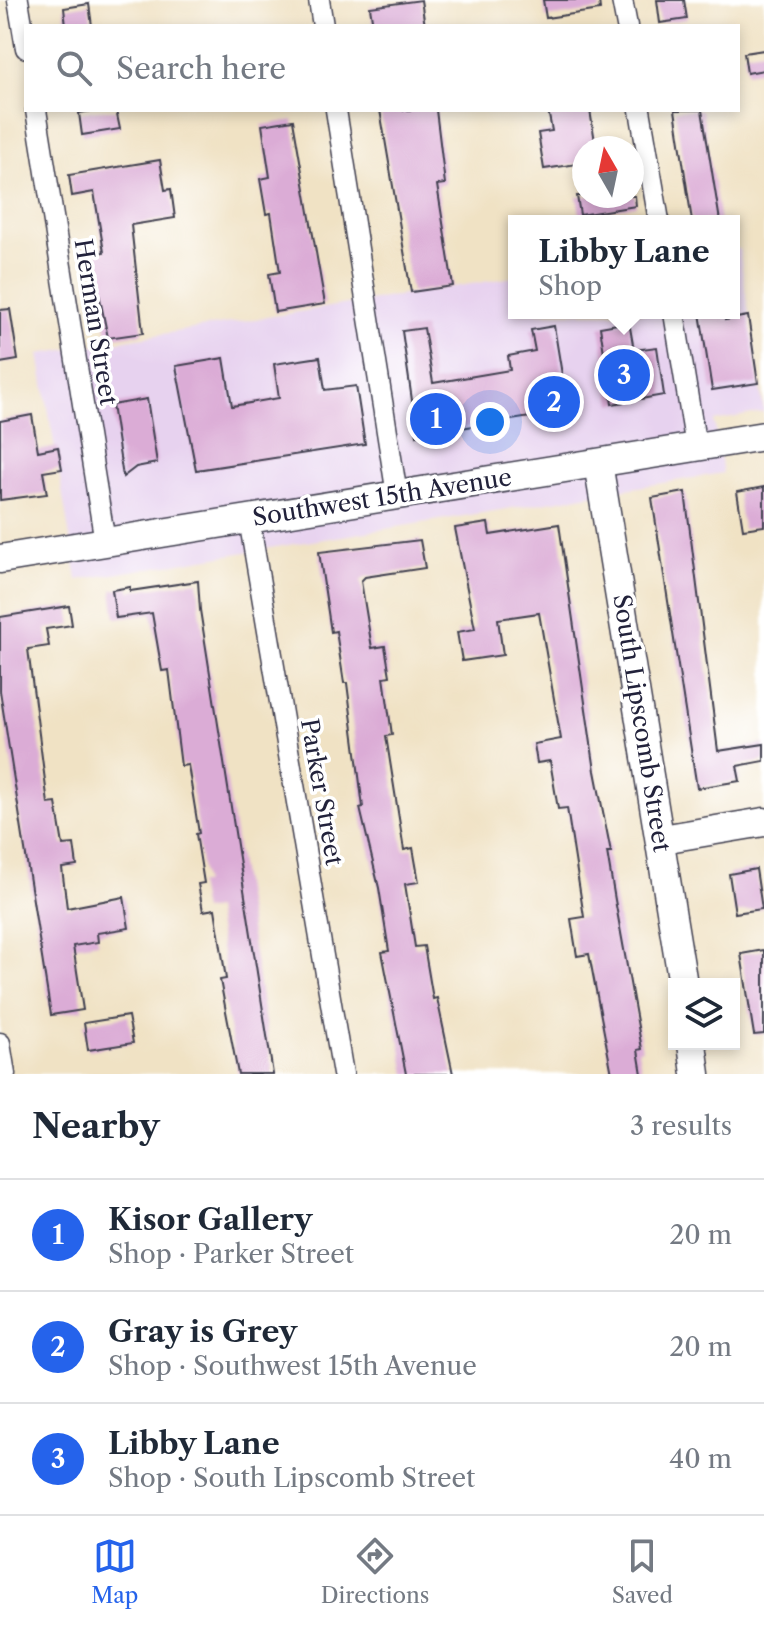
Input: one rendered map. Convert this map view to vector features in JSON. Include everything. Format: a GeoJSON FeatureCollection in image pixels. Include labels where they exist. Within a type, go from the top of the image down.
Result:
{"type":"FeatureCollection","features":[{"type":"Feature","properties":{"kind":"main road","name":"Southwest 15th Avenue"},"geometry":{"type":"LineString","coordinates":[[0,559],[764,436]]}},
{"type":"Feature","properties":{"kind":"main road","name":"South Lipscomb Street"},"geometry":{"type":"LineString","coordinates":[[598,463],[662,839],[682,978]]}},
{"type":"Feature","properties":{"kind":"main road"},"geometry":{"type":"LineString","coordinates":[[662,839],[764,822]]}},
{"type":"Feature","properties":{"kind":"main road"},"geometry":{"type":"LineString","coordinates":[[693,1050],[696,1074]]}},
{"type":"Feature","properties":{"kind":"street"},"geometry":{"type":"LineString","coordinates":[[18,0],[24,36]]}},
{"type":"Feature","properties":{"kind":"street"},"geometry":{"type":"LineString","coordinates":[[319,0],[323,24]]}},
{"type":"Feature","properties":{"kind":"street"},"geometry":{"type":"LineString","coordinates":[[622,0],[627,24]]}},
{"type":"Feature","properties":{"kind":"street","name":"Herman Street"},"geometry":{"type":"LineString","coordinates":[[36,112],[105,542]]}},
{"type":"Feature","properties":{"kind":"street"},"geometry":{"type":"LineString","coordinates":[[336,112],[397,495]]}},
{"type":"Feature","properties":{"kind":"street"},"geometry":{"type":"LineString","coordinates":[[640,112],[658,215]]}},
{"type":"Feature","properties":{"kind":"street"},"geometry":{"type":"LineString","coordinates":[[675,319],[696,447]]}},
{"type":"Feature","properties":{"kind":"street","name":"Parker Street"},"geometry":{"type":"LineString","coordinates":[[249,519],[343,1074]]}},
{"type":"Feature","properties":{"kind":"street"},"geometry":{"type":"LineString","coordinates":[[0,1043],[5,1074]]}},
{"type":"Feature","properties":{"kind":"shaded area"},"geometry":{"type":"Polygon","coordinates":[[[740,256],[764,412],[714,421],[723,473],[77,580],[39,354],[508,278],[508,319],[740,319],[740,256]]]}},
{"type":"Feature","properties":{"kind":"building"},"geometry":{"type":"Polygon","coordinates":[[[421,0],[425,24],[373,24],[370,7],[421,0]]]}},
{"type":"Feature","properties":{"kind":"building"},"geometry":{"type":"Polygon","coordinates":[[[543,0],[599,0],[600,10],[546,18],[543,0]]]}},
{"type":"Feature","properties":{"kind":"building"},"geometry":{"type":"Polygon","coordinates":[[[657,0],[684,0],[687,19],[660,23],[657,0]]]}},
{"type":"Feature","properties":{"kind":"building"},"geometry":{"type":"Polygon","coordinates":[[[89,4],[92,24],[66,24],[64,8],[89,4]]]}},
{"type":"Feature","properties":{"kind":"building"},"geometry":{"type":"Polygon","coordinates":[[[764,50],[764,70],[747,73],[744,53],[764,50]]]}},
{"type":"Feature","properties":{"kind":"building"},"geometry":{"type":"Polygon","coordinates":[[[116,112],[120,129],[82,135],[79,113],[116,112]]]}},
{"type":"Feature","properties":{"kind":"building"},"geometry":{"type":"Polygon","coordinates":[[[380,112],[436,112],[445,184],[437,185],[453,286],[411,292],[380,112]]]}},
{"type":"Feature","properties":{"kind":"building"},"geometry":{"type":"Polygon","coordinates":[[[548,112],[590,112],[594,136],[572,136],[572,165],[544,169],[538,133],[552,131],[548,112]]]}},
{"type":"Feature","properties":{"kind":"building"},"geometry":{"type":"Polygon","coordinates":[[[675,112],[702,112],[719,215],[691,215],[675,112]]]}},
{"type":"Feature","properties":{"kind":"building"},"geometry":{"type":"Polygon","coordinates":[[[293,120],[325,304],[275,312],[269,274],[280,272],[271,213],[266,214],[260,179],[270,177],[262,125],[293,120]]]}},
{"type":"Feature","properties":{"kind":"building"},"geometry":{"type":"Polygon","coordinates":[[[160,160],[165,190],[171,189],[175,218],[131,225],[143,333],[108,338],[91,254],[104,252],[94,192],[72,196],[69,175],[160,160]]]}},
{"type":"Feature","properties":{"kind":"building"},"geometry":{"type":"Polygon","coordinates":[[[579,208],[624,208],[580,215],[579,208]]]}},
{"type":"Feature","properties":{"kind":"building"},"geometry":{"type":"Polygon","coordinates":[[[10,309],[18,360],[0,363],[0,310],[10,309]]]}},
{"type":"Feature","properties":{"kind":"building"},"geometry":{"type":"Polygon","coordinates":[[[748,316],[758,383],[712,390],[701,319],[725,320],[748,316]]]}},
{"type":"Feature","properties":{"kind":"building"},"geometry":{"type":"Polygon","coordinates":[[[629,322],[634,350],[657,347],[664,395],[612,404],[600,327],[629,322]]]}},
{"type":"Feature","properties":{"kind":"building"},"geometry":{"type":"Polygon","coordinates":[[[554,326],[568,411],[417,435],[402,331],[424,328],[433,383],[510,370],[508,356],[535,351],[531,330],[554,326]]]}},
{"type":"Feature","properties":{"kind":"building"},"geometry":{"type":"Polygon","coordinates":[[[320,357],[325,390],[356,386],[365,444],[196,470],[176,366],[224,358],[232,406],[279,398],[274,364],[320,357]]]}},
{"type":"Feature","properties":{"kind":"building"},"geometry":{"type":"Polygon","coordinates":[[[147,399],[157,463],[136,467],[123,477],[112,405],[147,399]]]}},
{"type":"Feature","properties":{"kind":"building"},"geometry":{"type":"Polygon","coordinates":[[[32,415],[38,451],[58,447],[62,469],[43,472],[47,494],[0,500],[0,421],[32,415]]]}},
{"type":"Feature","properties":{"kind":"building"},"geometry":{"type":"Polygon","coordinates":[[[764,487],[764,526],[743,529],[737,492],[764,487]]]}},
{"type":"Feature","properties":{"kind":"building"},"geometry":{"type":"Polygon","coordinates":[[[685,492],[718,751],[764,744],[764,761],[737,766],[740,781],[697,788],[652,498],[685,492]]]}},
{"type":"Feature","properties":{"kind":"building"},"geometry":{"type":"Polygon","coordinates":[[[488,523],[490,535],[559,524],[595,771],[611,852],[607,852],[642,1049],[638,1050],[642,1074],[612,1074],[589,954],[577,956],[571,919],[584,917],[567,808],[558,809],[550,761],[537,763],[534,744],[561,739],[539,613],[498,619],[503,655],[462,661],[457,632],[475,629],[455,528],[488,523]]]}},
{"type":"Feature","properties":{"kind":"building"},"geometry":{"type":"Polygon","coordinates":[[[420,540],[425,568],[365,577],[361,581],[372,648],[385,646],[390,676],[384,677],[392,735],[386,736],[404,850],[413,848],[419,882],[405,884],[415,947],[424,946],[433,999],[437,998],[453,1074],[406,1074],[382,952],[389,951],[379,888],[360,808],[363,807],[347,683],[344,683],[336,631],[331,632],[319,552],[420,540]]]}},
{"type":"Feature","properties":{"kind":"building"},"geometry":{"type":"Polygon","coordinates":[[[198,581],[273,1074],[238,1074],[220,980],[226,979],[215,909],[203,911],[198,884],[204,883],[196,834],[199,833],[188,765],[181,766],[169,670],[162,671],[152,613],[116,618],[112,590],[130,587],[130,591],[198,581]]]}},
{"type":"Feature","properties":{"kind":"building"},"geometry":{"type":"Polygon","coordinates":[[[69,606],[72,625],[46,629],[49,646],[28,649],[48,804],[56,803],[63,845],[74,844],[77,866],[62,868],[67,908],[124,897],[129,928],[97,933],[98,942],[73,946],[83,1010],[51,1015],[0,691],[0,617],[69,606]]]}},
{"type":"Feature","properties":{"kind":"building"},"geometry":{"type":"Polygon","coordinates":[[[756,869],[762,909],[735,913],[729,874],[756,869]]]}},
{"type":"Feature","properties":{"kind":"building"},"geometry":{"type":"Polygon","coordinates":[[[764,950],[764,1034],[754,1035],[741,954],[764,950]]]}},
{"type":"Feature","properties":{"kind":"building"},"geometry":{"type":"Polygon","coordinates":[[[128,1016],[133,1043],[88,1050],[84,1023],[128,1016]]]}},
{"type":"Feature","properties":{"kind":"place","name":"Libby Lane"},"geometry":{"type":"Point","coordinates":[624,375]}},
{"type":"Feature","properties":{"kind":"place","name":"Gray is Grey"},"geometry":{"type":"Point","coordinates":[554,402]}},
{"type":"Feature","properties":{"kind":"place","name":"Kisor Gallery"},"geometry":{"type":"Point","coordinates":[436,419]}}]}
